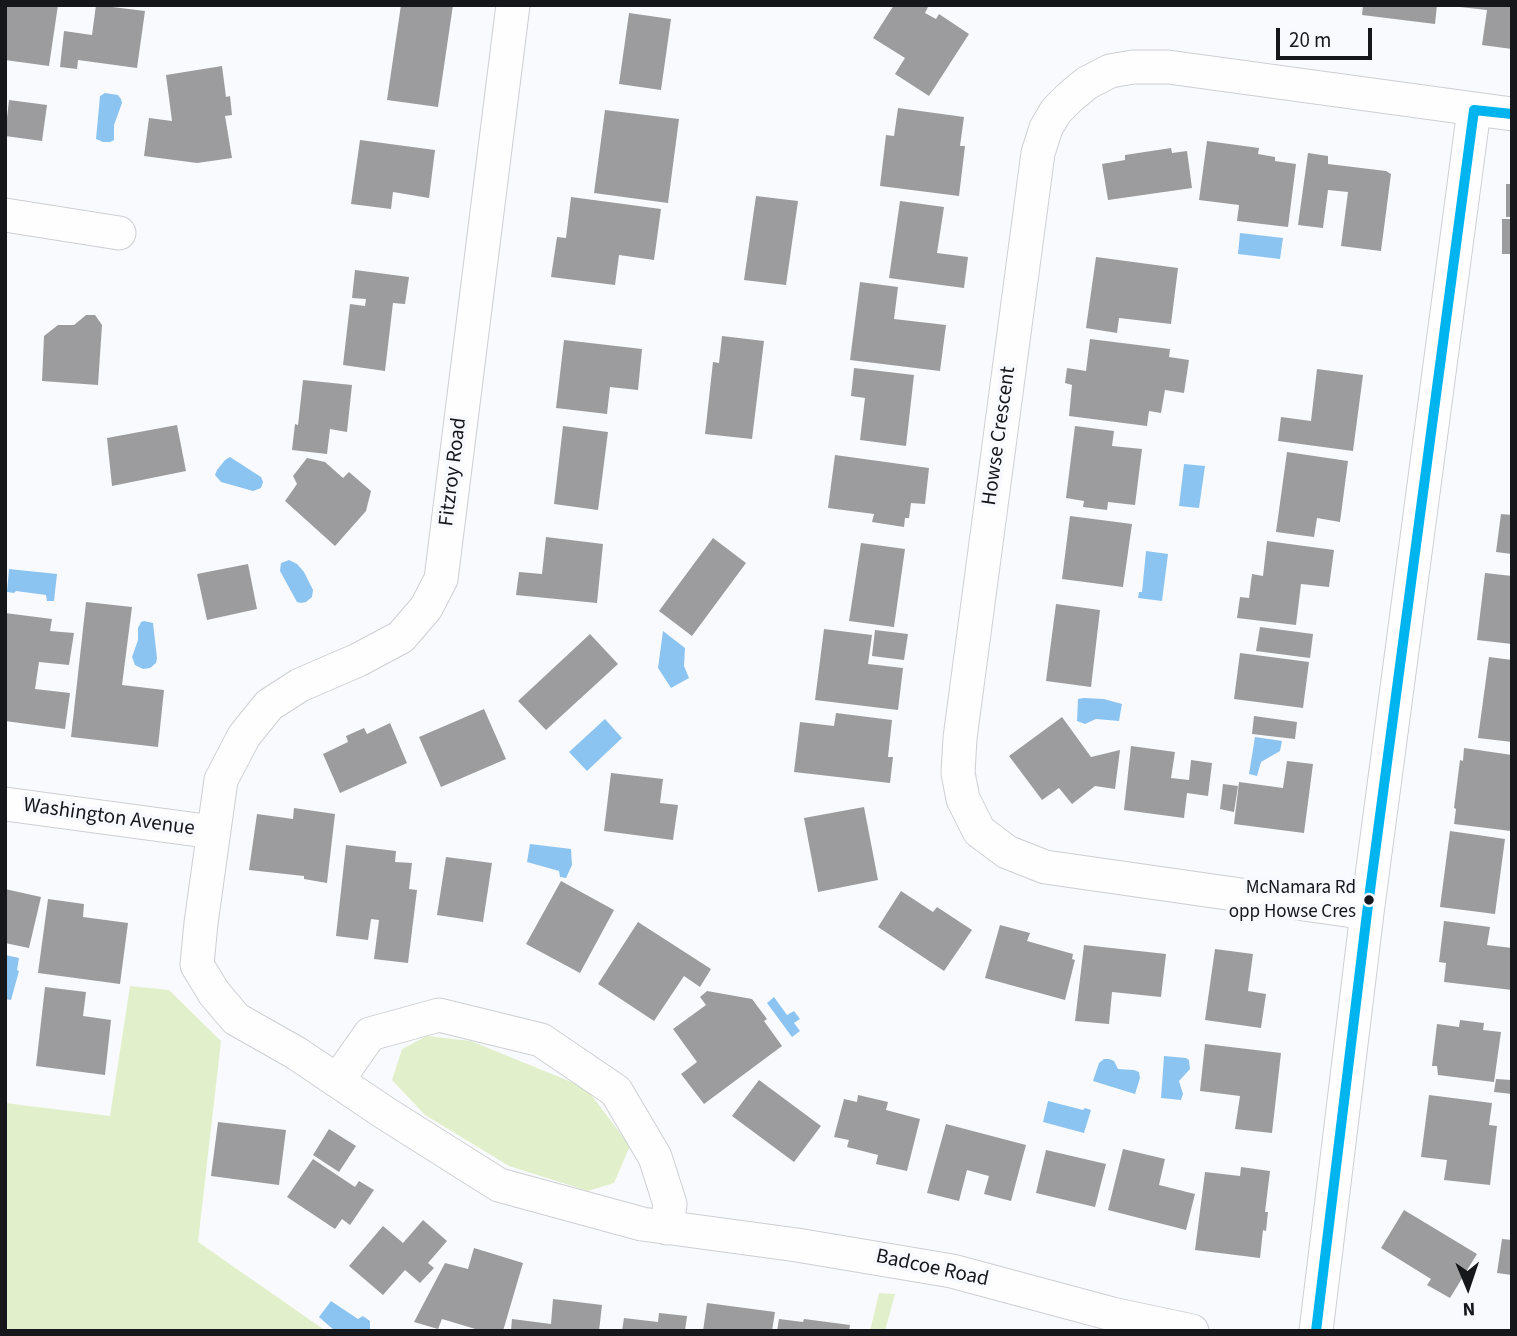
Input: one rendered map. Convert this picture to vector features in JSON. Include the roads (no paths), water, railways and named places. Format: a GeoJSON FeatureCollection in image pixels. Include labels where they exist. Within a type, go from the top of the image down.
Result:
{"type":"FeatureCollection","features":[{"type":"Feature","properties":{"kind":"street","name":"Fitzroy Road"},"geometry":{"type":"LineString","coordinates":[[198,965],[201,923],[221,780],[244,736],[269,705],[300,685],[358,660],[401,637],[426,608],[441,579],[513,5]]}},
{"type":"Feature","properties":{"kind":"street","name":"Howse Crescent"},"geometry":{"type":"LineString","coordinates":[[1367,913],[1045,867],[1007,852],[979,831],[962,799],[958,774],[960,738],[1038,153],[1046,128],[1056,111],[1070,97],[1087,83],[1110,71],[1133,67],[1168,67],[1512,114]]}},
{"type":"Feature","properties":{"kind":"street"},"geometry":{"type":"LineString","coordinates":[[1316,1331],[1367,913],[1474,110]]}},
{"type":"Feature","properties":{"kind":"street"},"geometry":{"type":"LineString","coordinates":[[5,215],[119,233]]}},
{"type":"Feature","properties":{"kind":"street","name":"Washington Avenue"},"geometry":{"type":"LineString","coordinates":[[5,804],[213,832]]}},
{"type":"Feature","properties":{"kind":"street","name":"Badcoe Road"},"geometry":{"type":"LineString","coordinates":[[198,965],[214,993],[236,1019],[296,1053],[499,1185],[642,1224],[809,1247],[953,1271],[1112,1314],[1192,1331]]}},
{"type":"Feature","properties":{"kind":"street"},"geometry":{"type":"LineString","coordinates":[[337,1082],[370,1034],[439,1015],[541,1040],[616,1091],[655,1157],[670,1204],[667,1228]]}},
{"type":"Feature","properties":{"kind":"water"},"geometry":{"type":"Polygon","coordinates":[[[105,93],[118,95],[122,103],[114,125],[114,140],[110,142],[96,139],[100,96],[105,93]]]}},
{"type":"Feature","properties":{"kind":"water"},"geometry":{"type":"Polygon","coordinates":[[[1240,233],[1283,238],[1280,259],[1238,254],[1240,233]]]}},
{"type":"Feature","properties":{"kind":"water"},"geometry":{"type":"Polygon","coordinates":[[[230,457],[261,477],[261,488],[253,491],[221,482],[215,475],[230,457]]]}},
{"type":"Feature","properties":{"kind":"water"},"geometry":{"type":"Polygon","coordinates":[[[1184,464],[1205,466],[1199,508],[1179,506],[1184,464]]]}},
{"type":"Feature","properties":{"kind":"water"},"geometry":{"type":"Polygon","coordinates":[[[1146,551],[1168,554],[1162,601],[1138,598],[1139,592],[1142,592],[1146,551]]]}},
{"type":"Feature","properties":{"kind":"water"},"geometry":{"type":"Polygon","coordinates":[[[289,560],[304,572],[313,590],[312,597],[306,602],[297,602],[280,571],[281,563],[289,560]]]}},
{"type":"Feature","properties":{"kind":"water"},"geometry":{"type":"Polygon","coordinates":[[[9,569],[57,574],[54,601],[47,601],[46,595],[7,592],[9,569]]]}},
{"type":"Feature","properties":{"kind":"water"},"geometry":{"type":"Polygon","coordinates":[[[144,621],[153,623],[157,658],[150,668],[143,669],[135,665],[132,657],[138,640],[138,628],[144,621]]]}},
{"type":"Feature","properties":{"kind":"water"},"geometry":{"type":"Polygon","coordinates":[[[663,631],[685,648],[684,666],[689,678],[671,688],[658,668],[663,631]]]}},
{"type":"Feature","properties":{"kind":"water"},"geometry":{"type":"Polygon","coordinates":[[[1078,699],[1104,699],[1122,704],[1119,721],[1096,719],[1085,724],[1077,721],[1078,699]]]}},
{"type":"Feature","properties":{"kind":"water"},"geometry":{"type":"Polygon","coordinates":[[[605,719],[622,738],[587,771],[569,752],[605,719]]]}},
{"type":"Feature","properties":{"kind":"water"},"geometry":{"type":"Polygon","coordinates":[[[1255,737],[1282,741],[1280,751],[1261,762],[1257,776],[1249,774],[1255,737]]]}},
{"type":"Feature","properties":{"kind":"water"},"geometry":{"type":"Polygon","coordinates":[[[530,844],[571,849],[572,865],[566,878],[560,877],[559,871],[527,862],[530,844]]]}},
{"type":"Feature","properties":{"kind":"water"},"geometry":{"type":"Polygon","coordinates":[[[5,955],[19,958],[19,971],[11,1000],[5,999],[5,955]]]}},
{"type":"Feature","properties":{"kind":"water"},"geometry":{"type":"Polygon","coordinates":[[[774,997],[787,1015],[794,1011],[800,1019],[794,1023],[800,1031],[792,1037],[767,1003],[774,997]]]}},
{"type":"Feature","properties":{"kind":"water"},"geometry":{"type":"Polygon","coordinates":[[[1164,1056],[1189,1060],[1190,1069],[1179,1081],[1183,1094],[1181,1100],[1161,1098],[1164,1056]]]}},
{"type":"Feature","properties":{"kind":"water"},"geometry":{"type":"Polygon","coordinates":[[[1104,1059],[1114,1061],[1118,1069],[1139,1072],[1135,1094],[1093,1081],[1099,1063],[1104,1059]]]}},
{"type":"Feature","properties":{"kind":"water"},"geometry":{"type":"Polygon","coordinates":[[[1048,1101],[1091,1110],[1084,1133],[1043,1122],[1048,1101]]]}},
{"type":"Feature","properties":{"kind":"water"},"geometry":{"type":"Polygon","coordinates":[[[331,1301],[358,1319],[363,1316],[370,1321],[369,1331],[335,1331],[319,1317],[331,1301]]]}},
{"type":"Feature","properties":{"kind":"place","name":"McNamara Rd opp Howse Cres"},"geometry":{"type":"Point","coordinates":[1369,900]}}]}
